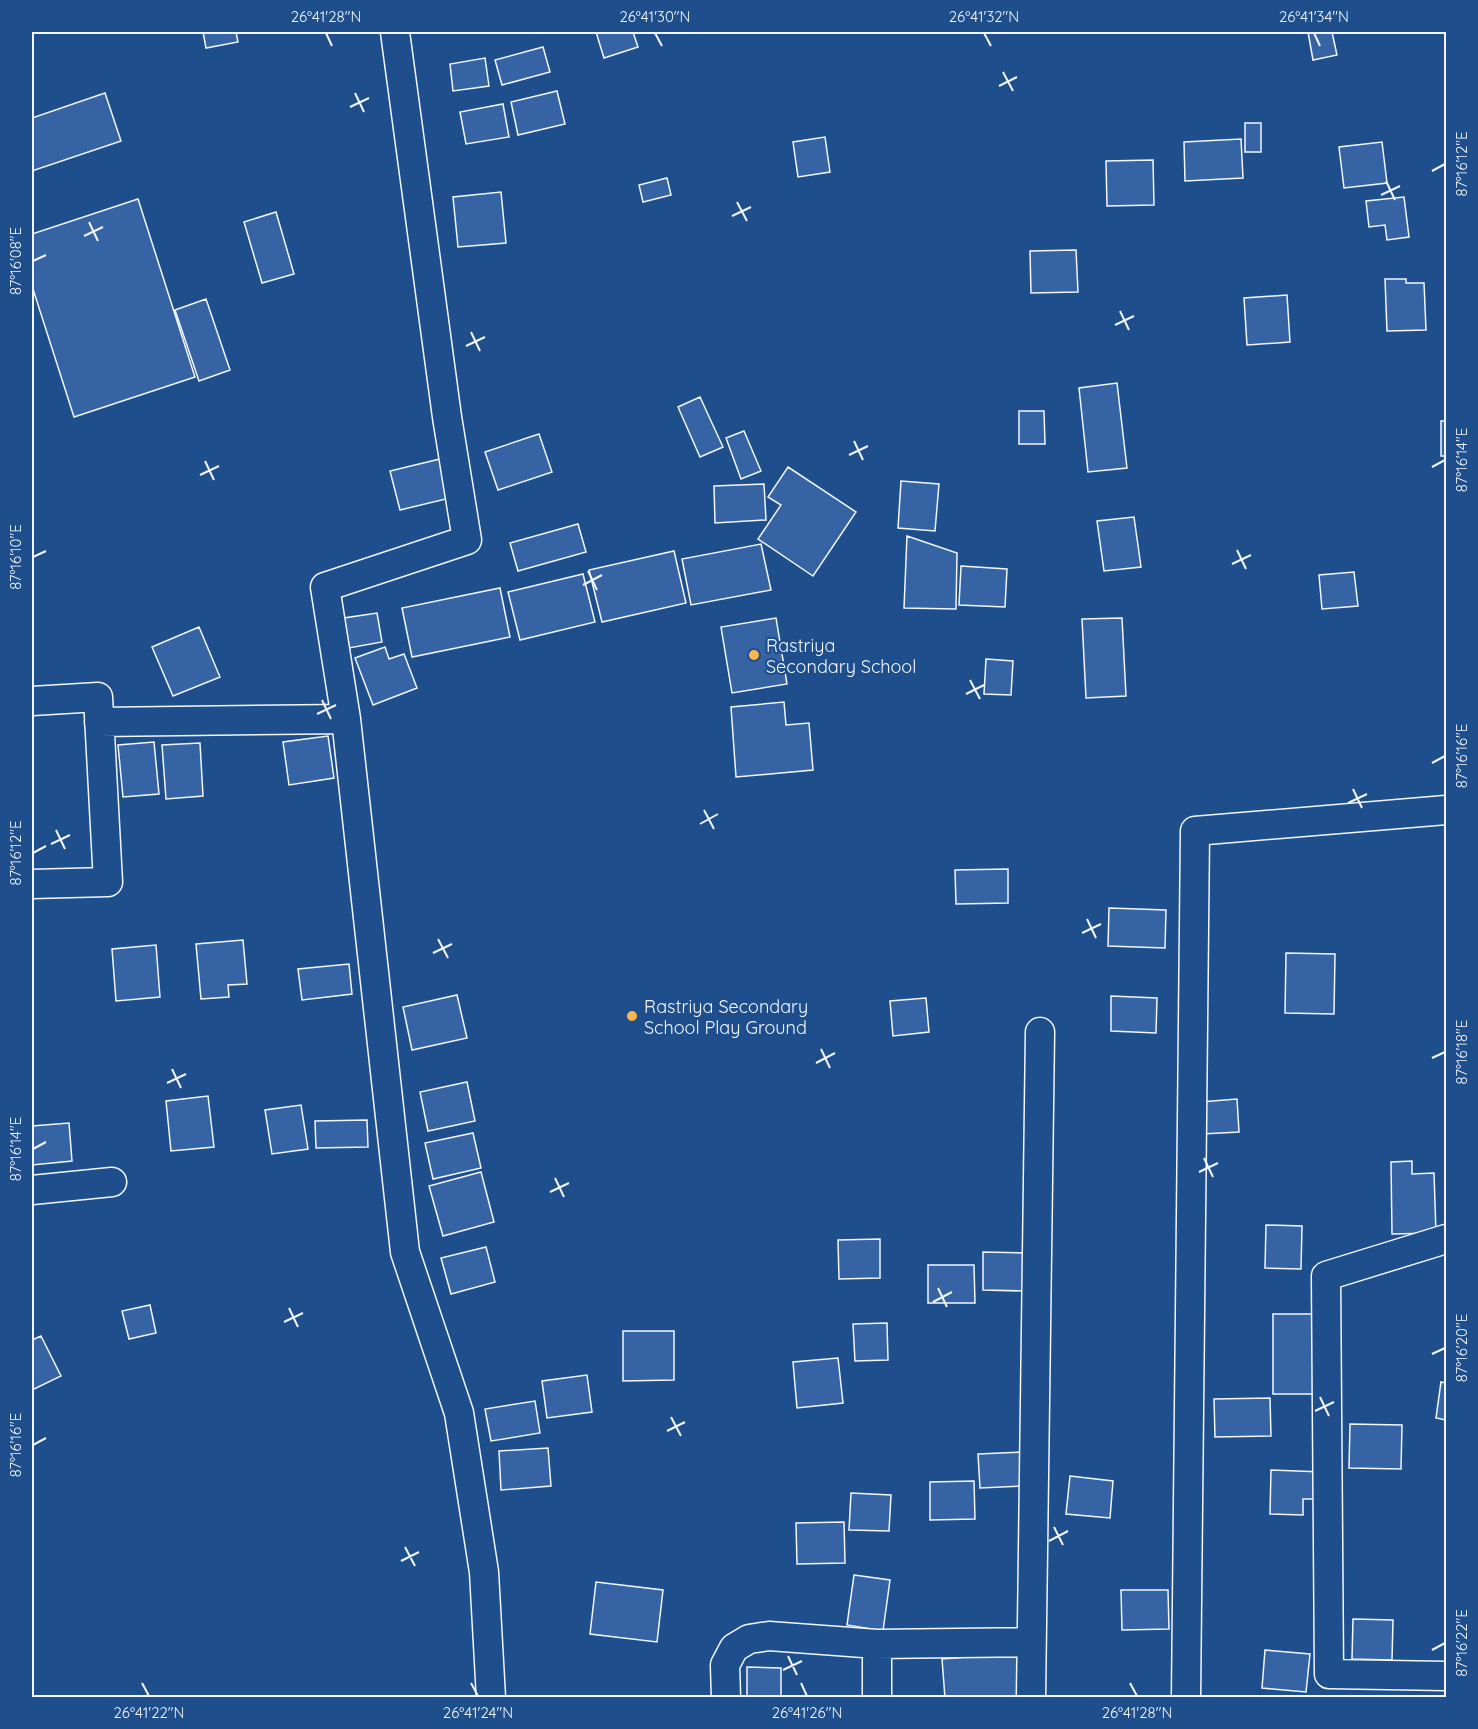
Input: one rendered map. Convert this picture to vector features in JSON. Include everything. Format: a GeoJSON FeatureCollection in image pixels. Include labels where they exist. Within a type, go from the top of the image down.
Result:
{"type":"FeatureCollection","features":[{"type":"Feature","properties":{"kind":"street"},"geometry":{"type":"LineString","coordinates":[[395,32],[447,417],[467,540],[326,587],[346,719],[405,1252],[459,1413],[484,1572],[491,1698]]}},
{"type":"Feature","properties":{"kind":"street"},"geometry":{"type":"LineString","coordinates":[[32,701],[98,697],[108,882],[32,884]]}},
{"type":"Feature","properties":{"kind":"street"},"geometry":{"type":"LineString","coordinates":[[99,722],[346,719]]}},
{"type":"Feature","properties":{"kind":"street"},"geometry":{"type":"LineString","coordinates":[[1186,1698],[1195,831],[1446,810]]}},
{"type":"Feature","properties":{"kind":"street"},"geometry":{"type":"LineString","coordinates":[[1030,1698],[1040,1032]]}},
{"type":"Feature","properties":{"kind":"street"},"geometry":{"type":"LineString","coordinates":[[32,1190],[112,1182]]}},
{"type":"Feature","properties":{"kind":"street"},"geometry":{"type":"LineString","coordinates":[[1446,1239],[1326,1276],[1329,1674],[1446,1676]]}},
{"type":"Feature","properties":{"kind":"street"},"geometry":{"type":"LineString","coordinates":[[726,1698],[725,1665],[734,1648],[748,1639],[769,1636],[877,1644],[1031,1642]]}},
{"type":"Feature","properties":{"kind":"street"},"geometry":{"type":"LineString","coordinates":[[877,1644],[877,1698]]}},
{"type":"Feature","properties":{"kind":"building"},"geometry":{"type":"Polygon","coordinates":[[[203,32],[236,32],[238,42],[206,48],[203,32]]]}},
{"type":"Feature","properties":{"kind":"building"},"geometry":{"type":"Polygon","coordinates":[[[596,32],[633,32],[638,47],[604,58],[596,32]]]}},
{"type":"Feature","properties":{"kind":"building"},"geometry":{"type":"Polygon","coordinates":[[[1308,32],[1332,32],[1337,55],[1313,60],[1308,32]]]}},
{"type":"Feature","properties":{"kind":"building"},"geometry":{"type":"Polygon","coordinates":[[[543,47],[550,72],[502,85],[495,60],[543,47]]]}},
{"type":"Feature","properties":{"kind":"building"},"geometry":{"type":"Polygon","coordinates":[[[485,58],[489,86],[453,91],[450,64],[485,58]]]}},
{"type":"Feature","properties":{"kind":"building"},"geometry":{"type":"Polygon","coordinates":[[[557,91],[565,124],[518,135],[511,102],[557,91]]]}},
{"type":"Feature","properties":{"kind":"building"},"geometry":{"type":"Polygon","coordinates":[[[105,93],[121,141],[32,171],[32,118],[105,93]]]}},
{"type":"Feature","properties":{"kind":"building"},"geometry":{"type":"Polygon","coordinates":[[[503,104],[509,137],[466,144],[460,112],[503,104]]]}},
{"type":"Feature","properties":{"kind":"building"},"geometry":{"type":"Polygon","coordinates":[[[1245,123],[1261,123],[1261,152],[1245,152],[1245,123]]]}},
{"type":"Feature","properties":{"kind":"building"},"geometry":{"type":"Polygon","coordinates":[[[825,137],[830,172],[798,177],[793,142],[825,137]]]}},
{"type":"Feature","properties":{"kind":"building"},"geometry":{"type":"Polygon","coordinates":[[[1241,139],[1243,178],[1185,181],[1184,142],[1241,139]]]}},
{"type":"Feature","properties":{"kind":"building"},"geometry":{"type":"Polygon","coordinates":[[[1382,142],[1387,183],[1344,188],[1339,147],[1382,142]]]}},
{"type":"Feature","properties":{"kind":"building"},"geometry":{"type":"Polygon","coordinates":[[[1153,160],[1154,205],[1107,206],[1106,161],[1153,160]]]}},
{"type":"Feature","properties":{"kind":"building"},"geometry":{"type":"Polygon","coordinates":[[[667,178],[671,195],[643,202],[639,185],[667,178]]]}},
{"type":"Feature","properties":{"kind":"building"},"geometry":{"type":"Polygon","coordinates":[[[501,192],[506,243],[458,247],[453,197],[501,192]]]}},
{"type":"Feature","properties":{"kind":"building"},"geometry":{"type":"Polygon","coordinates":[[[1404,197],[1409,237],[1387,240],[1385,225],[1369,227],[1366,201],[1404,197]]]}},
{"type":"Feature","properties":{"kind":"building"},"geometry":{"type":"Polygon","coordinates":[[[138,199],[195,377],[74,417],[32,286],[32,234],[138,199]]]}},
{"type":"Feature","properties":{"kind":"building"},"geometry":{"type":"Polygon","coordinates":[[[276,212],[294,274],[262,283],[244,222],[276,212]]]}},
{"type":"Feature","properties":{"kind":"building"},"geometry":{"type":"Polygon","coordinates":[[[1076,250],[1078,292],[1031,293],[1030,251],[1076,250]]]}},
{"type":"Feature","properties":{"kind":"building"},"geometry":{"type":"Polygon","coordinates":[[[1385,279],[1406,279],[1406,283],[1424,283],[1426,330],[1387,331],[1385,279]]]}},
{"type":"Feature","properties":{"kind":"building"},"geometry":{"type":"Polygon","coordinates":[[[1287,295],[1290,342],[1247,345],[1244,298],[1287,295]]]}},
{"type":"Feature","properties":{"kind":"building"},"geometry":{"type":"Polygon","coordinates":[[[206,299],[230,370],[199,381],[175,310],[206,299]]]}},
{"type":"Feature","properties":{"kind":"building"},"geometry":{"type":"Polygon","coordinates":[[[1117,383],[1127,468],[1088,472],[1079,388],[1117,383]]]}},
{"type":"Feature","properties":{"kind":"building"},"geometry":{"type":"Polygon","coordinates":[[[700,397],[723,447],[700,457],[678,407],[700,397]]]}},
{"type":"Feature","properties":{"kind":"building"},"geometry":{"type":"Polygon","coordinates":[[[1019,411],[1044,411],[1045,444],[1019,444],[1019,411]]]}},
{"type":"Feature","properties":{"kind":"building"},"geometry":{"type":"Polygon","coordinates":[[[1441,421],[1446,421],[1446,456],[1441,456],[1441,421]]]}},
{"type":"Feature","properties":{"kind":"building"},"geometry":{"type":"Polygon","coordinates":[[[744,431],[761,471],[741,479],[726,438],[744,431]]]}},
{"type":"Feature","properties":{"kind":"building"},"geometry":{"type":"Polygon","coordinates":[[[539,434],[552,472],[498,490],[485,452],[539,434]]]}},
{"type":"Feature","properties":{"kind":"building"},"geometry":{"type":"Polygon","coordinates":[[[440,459],[450,498],[400,510],[390,471],[440,459]]]}},
{"type":"Feature","properties":{"kind":"building"},"geometry":{"type":"Polygon","coordinates":[[[788,467],[856,512],[813,576],[758,539],[781,505],[768,497],[788,467]]]}},
{"type":"Feature","properties":{"kind":"building"},"geometry":{"type":"Polygon","coordinates":[[[901,481],[939,484],[935,531],[898,528],[901,481]]]}},
{"type":"Feature","properties":{"kind":"building"},"geometry":{"type":"Polygon","coordinates":[[[764,484],[766,520],[715,523],[714,486],[764,484]]]}},
{"type":"Feature","properties":{"kind":"building"},"geometry":{"type":"Polygon","coordinates":[[[1134,517],[1141,567],[1104,571],[1097,521],[1134,517]]]}},
{"type":"Feature","properties":{"kind":"building"},"geometry":{"type":"Polygon","coordinates":[[[578,524],[586,552],[518,571],[510,543],[578,524]]]}},
{"type":"Feature","properties":{"kind":"building"},"geometry":{"type":"Polygon","coordinates":[[[907,536],[957,553],[956,609],[904,608],[907,536]]]}},
{"type":"Feature","properties":{"kind":"building"},"geometry":{"type":"Polygon","coordinates":[[[761,544],[771,590],[691,605],[682,559],[761,544]]]}},
{"type":"Feature","properties":{"kind":"building"},"geometry":{"type":"Polygon","coordinates":[[[674,551],[686,603],[602,622],[589,570],[674,551]]]}},
{"type":"Feature","properties":{"kind":"building"},"geometry":{"type":"Polygon","coordinates":[[[961,566],[1007,569],[1005,607],[959,605],[961,566]]]}},
{"type":"Feature","properties":{"kind":"building"},"geometry":{"type":"Polygon","coordinates":[[[1354,572],[1358,606],[1322,609],[1319,575],[1354,572]]]}},
{"type":"Feature","properties":{"kind":"building"},"geometry":{"type":"Polygon","coordinates":[[[583,574],[595,622],[520,640],[508,592],[583,574]]]}},
{"type":"Feature","properties":{"kind":"building"},"geometry":{"type":"Polygon","coordinates":[[[500,588],[510,637],[412,657],[402,608],[500,588]]]}},
{"type":"Feature","properties":{"kind":"building"},"geometry":{"type":"Polygon","coordinates":[[[377,613],[382,642],[349,648],[344,618],[377,613]]]}},
{"type":"Feature","properties":{"kind":"building","name":"Rastriya Secondary School"},"geometry":{"type":"Polygon","coordinates":[[[776,618],[787,684],[732,693],[721,627],[776,618]]]}},
{"type":"Feature","properties":{"kind":"building"},"geometry":{"type":"Polygon","coordinates":[[[1122,618],[1126,696],[1086,698],[1082,619],[1122,618]]]}},
{"type":"Feature","properties":{"kind":"building"},"geometry":{"type":"Polygon","coordinates":[[[199,627],[220,677],[173,696],[152,647],[199,627]]]}},
{"type":"Feature","properties":{"kind":"building"},"geometry":{"type":"Polygon","coordinates":[[[385,647],[389,659],[404,654],[417,688],[373,705],[355,658],[385,647]]]}},
{"type":"Feature","properties":{"kind":"building"},"geometry":{"type":"Polygon","coordinates":[[[986,659],[1013,661],[1011,695],[984,694],[986,659]]]}},
{"type":"Feature","properties":{"kind":"building"},"geometry":{"type":"Polygon","coordinates":[[[784,702],[786,725],[809,723],[813,770],[736,777],[731,707],[784,702]]]}},
{"type":"Feature","properties":{"kind":"building"},"geometry":{"type":"Polygon","coordinates":[[[328,736],[334,778],[289,785],[283,742],[328,736]]]}},
{"type":"Feature","properties":{"kind":"building"},"geometry":{"type":"Polygon","coordinates":[[[154,742],[159,794],[123,797],[118,745],[154,742]]]}},
{"type":"Feature","properties":{"kind":"building"},"geometry":{"type":"Polygon","coordinates":[[[200,743],[203,796],[166,799],[162,745],[200,743]]]}},
{"type":"Feature","properties":{"kind":"building"},"geometry":{"type":"Polygon","coordinates":[[[1008,869],[1008,903],[956,904],[955,870],[1008,869]]]}},
{"type":"Feature","properties":{"kind":"building"},"geometry":{"type":"Polygon","coordinates":[[[1109,908],[1166,910],[1165,948],[1108,946],[1109,908]]]}},
{"type":"Feature","properties":{"kind":"building"},"geometry":{"type":"Polygon","coordinates":[[[243,940],[247,984],[228,985],[229,997],[201,999],[196,944],[243,940]]]}},
{"type":"Feature","properties":{"kind":"building"},"geometry":{"type":"Polygon","coordinates":[[[156,945],[160,997],[116,1001],[112,949],[156,945]]]}},
{"type":"Feature","properties":{"kind":"building"},"geometry":{"type":"Polygon","coordinates":[[[1286,953],[1335,954],[1334,1014],[1285,1013],[1286,953]]]}},
{"type":"Feature","properties":{"kind":"building"},"geometry":{"type":"Polygon","coordinates":[[[349,964],[352,994],[302,1000],[298,969],[349,964]]]}},
{"type":"Feature","properties":{"kind":"building"},"geometry":{"type":"Polygon","coordinates":[[[457,995],[467,1038],[412,1050],[403,1007],[457,995]]]}},
{"type":"Feature","properties":{"kind":"building"},"geometry":{"type":"Polygon","coordinates":[[[1111,996],[1157,998],[1156,1033],[1111,1031],[1111,996]]]}},
{"type":"Feature","properties":{"kind":"building"},"geometry":{"type":"Polygon","coordinates":[[[926,998],[929,1032],[893,1036],[890,1001],[926,998]]]}},
{"type":"Feature","properties":{"kind":"building"},"geometry":{"type":"Polygon","coordinates":[[[467,1082],[475,1121],[428,1131],[420,1092],[467,1082]]]}},
{"type":"Feature","properties":{"kind":"building"},"geometry":{"type":"Polygon","coordinates":[[[208,1096],[214,1147],[171,1151],[166,1101],[208,1096]]]}},
{"type":"Feature","properties":{"kind":"building"},"geometry":{"type":"Polygon","coordinates":[[[1237,1099],[1239,1132],[1202,1134],[1200,1102],[1237,1099]]]}},
{"type":"Feature","properties":{"kind":"building"},"geometry":{"type":"Polygon","coordinates":[[[301,1105],[308,1149],[272,1154],[265,1110],[301,1105]]]}},
{"type":"Feature","properties":{"kind":"building"},"geometry":{"type":"Polygon","coordinates":[[[367,1120],[368,1147],[316,1148],[315,1121],[367,1120]]]}},
{"type":"Feature","properties":{"kind":"building"},"geometry":{"type":"Polygon","coordinates":[[[69,1123],[72,1161],[32,1165],[32,1126],[69,1123]]]}},
{"type":"Feature","properties":{"kind":"building"},"geometry":{"type":"Polygon","coordinates":[[[473,1133],[481,1168],[433,1179],[425,1143],[473,1133]]]}},
{"type":"Feature","properties":{"kind":"building"},"geometry":{"type":"Polygon","coordinates":[[[1412,1161],[1412,1174],[1434,1173],[1436,1233],[1392,1234],[1391,1162],[1412,1161]]]}},
{"type":"Feature","properties":{"kind":"building"},"geometry":{"type":"Polygon","coordinates":[[[481,1172],[494,1222],[443,1236],[429,1186],[481,1172]]]}},
{"type":"Feature","properties":{"kind":"building"},"geometry":{"type":"Polygon","coordinates":[[[1266,1225],[1302,1226],[1301,1269],[1265,1268],[1266,1225]]]}},
{"type":"Feature","properties":{"kind":"building"},"geometry":{"type":"Polygon","coordinates":[[[880,1239],[880,1278],[839,1279],[838,1240],[880,1239]]]}},
{"type":"Feature","properties":{"kind":"building"},"geometry":{"type":"Polygon","coordinates":[[[486,1247],[495,1282],[451,1294],[441,1258],[486,1247]]]}},
{"type":"Feature","properties":{"kind":"building"},"geometry":{"type":"Polygon","coordinates":[[[983,1252],[1024,1253],[1023,1291],[983,1290],[983,1252]]]}},
{"type":"Feature","properties":{"kind":"building"},"geometry":{"type":"Polygon","coordinates":[[[928,1265],[974,1265],[975,1303],[928,1303],[928,1265]]]}},
{"type":"Feature","properties":{"kind":"building"},"geometry":{"type":"Polygon","coordinates":[[[150,1305],[156,1333],[129,1339],[122,1311],[150,1305]]]}},
{"type":"Feature","properties":{"kind":"building"},"geometry":{"type":"Polygon","coordinates":[[[1273,1314],[1314,1314],[1322,1394],[1273,1394],[1273,1314]]]}},
{"type":"Feature","properties":{"kind":"building"},"geometry":{"type":"Polygon","coordinates":[[[887,1323],[888,1360],[855,1361],[853,1324],[887,1323]]]}},
{"type":"Feature","properties":{"kind":"building"},"geometry":{"type":"Polygon","coordinates":[[[623,1331],[674,1331],[674,1380],[623,1381],[623,1331]]]}},
{"type":"Feature","properties":{"kind":"building"},"geometry":{"type":"Polygon","coordinates":[[[41,1336],[61,1376],[32,1390],[32,1340],[41,1336]]]}},
{"type":"Feature","properties":{"kind":"building"},"geometry":{"type":"Polygon","coordinates":[[[838,1358],[843,1403],[797,1408],[793,1362],[838,1358]]]}},
{"type":"Feature","properties":{"kind":"building"},"geometry":{"type":"Polygon","coordinates":[[[587,1375],[592,1412],[547,1418],[542,1381],[587,1375]]]}},
{"type":"Feature","properties":{"kind":"building"},"geometry":{"type":"Polygon","coordinates":[[[1441,1382],[1446,1383],[1446,1420],[1436,1418],[1441,1382]]]}},
{"type":"Feature","properties":{"kind":"building"},"geometry":{"type":"Polygon","coordinates":[[[1270,1398],[1271,1436],[1215,1437],[1214,1399],[1270,1398]]]}},
{"type":"Feature","properties":{"kind":"building"},"geometry":{"type":"Polygon","coordinates":[[[535,1401],[540,1433],[491,1441],[485,1409],[535,1401]]]}},
{"type":"Feature","properties":{"kind":"building"},"geometry":{"type":"Polygon","coordinates":[[[1350,1424],[1402,1425],[1401,1469],[1349,1468],[1350,1424]]]}},
{"type":"Feature","properties":{"kind":"building"},"geometry":{"type":"Polygon","coordinates":[[[548,1448],[551,1486],[501,1490],[499,1451],[548,1448]]]}},
{"type":"Feature","properties":{"kind":"building"},"geometry":{"type":"Polygon","coordinates":[[[1022,1452],[1024,1486],[980,1488],[978,1454],[1022,1452]]]}},
{"type":"Feature","properties":{"kind":"building"},"geometry":{"type":"Polygon","coordinates":[[[1271,1470],[1323,1472],[1322,1499],[1303,1499],[1303,1515],[1270,1514],[1271,1470]]]}},
{"type":"Feature","properties":{"kind":"building"},"geometry":{"type":"Polygon","coordinates":[[[1070,1476],[1113,1481],[1110,1518],[1066,1514],[1070,1476]]]}},
{"type":"Feature","properties":{"kind":"building"},"geometry":{"type":"Polygon","coordinates":[[[974,1481],[975,1519],[930,1520],[930,1482],[974,1481]]]}},
{"type":"Feature","properties":{"kind":"building"},"geometry":{"type":"Polygon","coordinates":[[[851,1493],[891,1495],[889,1531],[849,1530],[851,1493]]]}},
{"type":"Feature","properties":{"kind":"building"},"geometry":{"type":"Polygon","coordinates":[[[844,1522],[845,1563],[797,1564],[796,1523],[844,1522]]]}},
{"type":"Feature","properties":{"kind":"building"},"geometry":{"type":"Polygon","coordinates":[[[854,1575],[890,1580],[883,1631],[847,1625],[854,1575]]]}},
{"type":"Feature","properties":{"kind":"building"},"geometry":{"type":"Polygon","coordinates":[[[596,1582],[663,1590],[657,1642],[590,1634],[596,1582]]]}},
{"type":"Feature","properties":{"kind":"building"},"geometry":{"type":"Polygon","coordinates":[[[1121,1590],[1168,1590],[1169,1629],[1122,1630],[1121,1590]]]}},
{"type":"Feature","properties":{"kind":"building"},"geometry":{"type":"Polygon","coordinates":[[[1353,1619],[1393,1620],[1392,1660],[1352,1659],[1353,1619]]]}},
{"type":"Feature","properties":{"kind":"building"},"geometry":{"type":"Polygon","coordinates":[[[1265,1650],[1310,1654],[1306,1692],[1262,1688],[1265,1650]]]}},
{"type":"Feature","properties":{"kind":"building"},"geometry":{"type":"Polygon","coordinates":[[[1017,1653],[1021,1698],[945,1698],[942,1659],[1017,1653]]]}},
{"type":"Feature","properties":{"kind":"building"},"geometry":{"type":"Polygon","coordinates":[[[747,1667],[781,1668],[781,1698],[747,1698],[747,1667]]]}},
{"type":"Feature","properties":{"kind":"place","name":"Rastriya Secondary School"},"geometry":{"type":"Point","coordinates":[754,655]}},
{"type":"Feature","properties":{"kind":"place","name":"Rastriya Secondary School Play Ground"},"geometry":{"type":"Point","coordinates":[632,1016]}}]}
